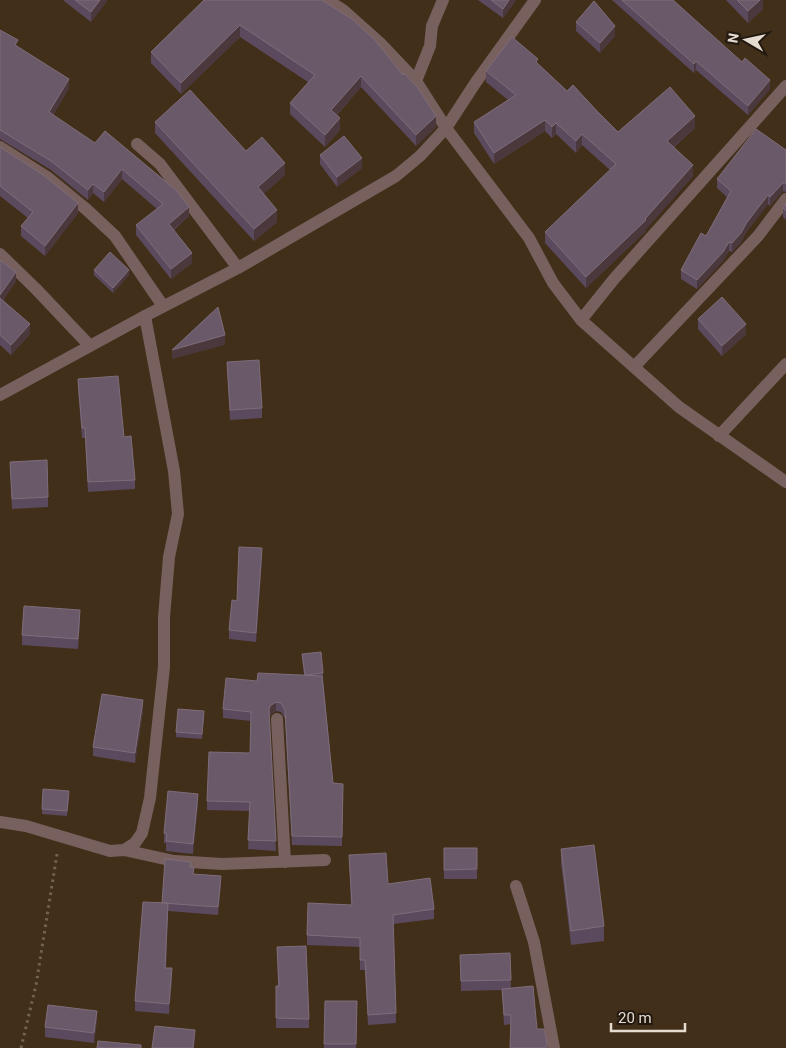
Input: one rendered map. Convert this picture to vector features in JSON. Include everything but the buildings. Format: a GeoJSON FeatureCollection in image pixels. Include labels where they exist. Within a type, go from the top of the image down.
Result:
{"type":"FeatureCollection","features":[{"type":"Feature","properties":{"kind":"street"},"geometry":{"type":"LineString","coordinates":[[327,0],[343,10],[372,36],[416,81],[446,128],[529,238],[553,283],[581,320],[679,407],[786,482]]}},
{"type":"Feature","properties":{"kind":"street"},"geometry":{"type":"LineString","coordinates":[[416,81],[430,46],[432,26],[443,0]]}},
{"type":"Feature","properties":{"kind":"street"},"geometry":{"type":"LineString","coordinates":[[0,395],[163,306],[238,268],[396,176],[420,156],[446,128],[534,0]]}},
{"type":"Feature","properties":{"kind":"street"},"geometry":{"type":"LineString","coordinates":[[581,320],[614,279],[786,86]]}},
{"type":"Feature","properties":{"kind":"street"},"geometry":{"type":"LineString","coordinates":[[137,144],[160,164],[238,268]]}},
{"type":"Feature","properties":{"kind":"street"},"geometry":{"type":"LineString","coordinates":[[0,146],[47,177],[115,236],[163,306]]}},
{"type":"Feature","properties":{"kind":"street"},"geometry":{"type":"LineString","coordinates":[[634,367],[758,236],[786,199]]}},
{"type":"Feature","properties":{"kind":"street"},"geometry":{"type":"LineString","coordinates":[[0,254],[90,346]]}},
{"type":"Feature","properties":{"kind":"street"},"geometry":{"type":"LineString","coordinates":[[124,850],[135,844],[142,833],[150,798],[164,667],[164,616],[168,565],[178,514],[174,471],[145,316]]}},
{"type":"Feature","properties":{"kind":"street"},"geometry":{"type":"LineString","coordinates":[[719,436],[786,364]]}},
{"type":"Feature","properties":{"kind":"street"},"geometry":{"type":"LineString","coordinates":[[277,719],[285,862]]}},
{"type":"Feature","properties":{"kind":"street"},"geometry":{"type":"LineString","coordinates":[[0,822],[26,826],[110,851],[124,850],[174,861],[222,864],[325,860]]}},
{"type":"Feature","properties":{"kind":"street"},"geometry":{"type":"LineString","coordinates":[[516,886],[534,942],[554,1048]]}},
{"type":"Feature","properties":{"kind":"path"},"geometry":{"type":"LineString","coordinates":[[22,1048],[36,985],[61,836]]}}]}
